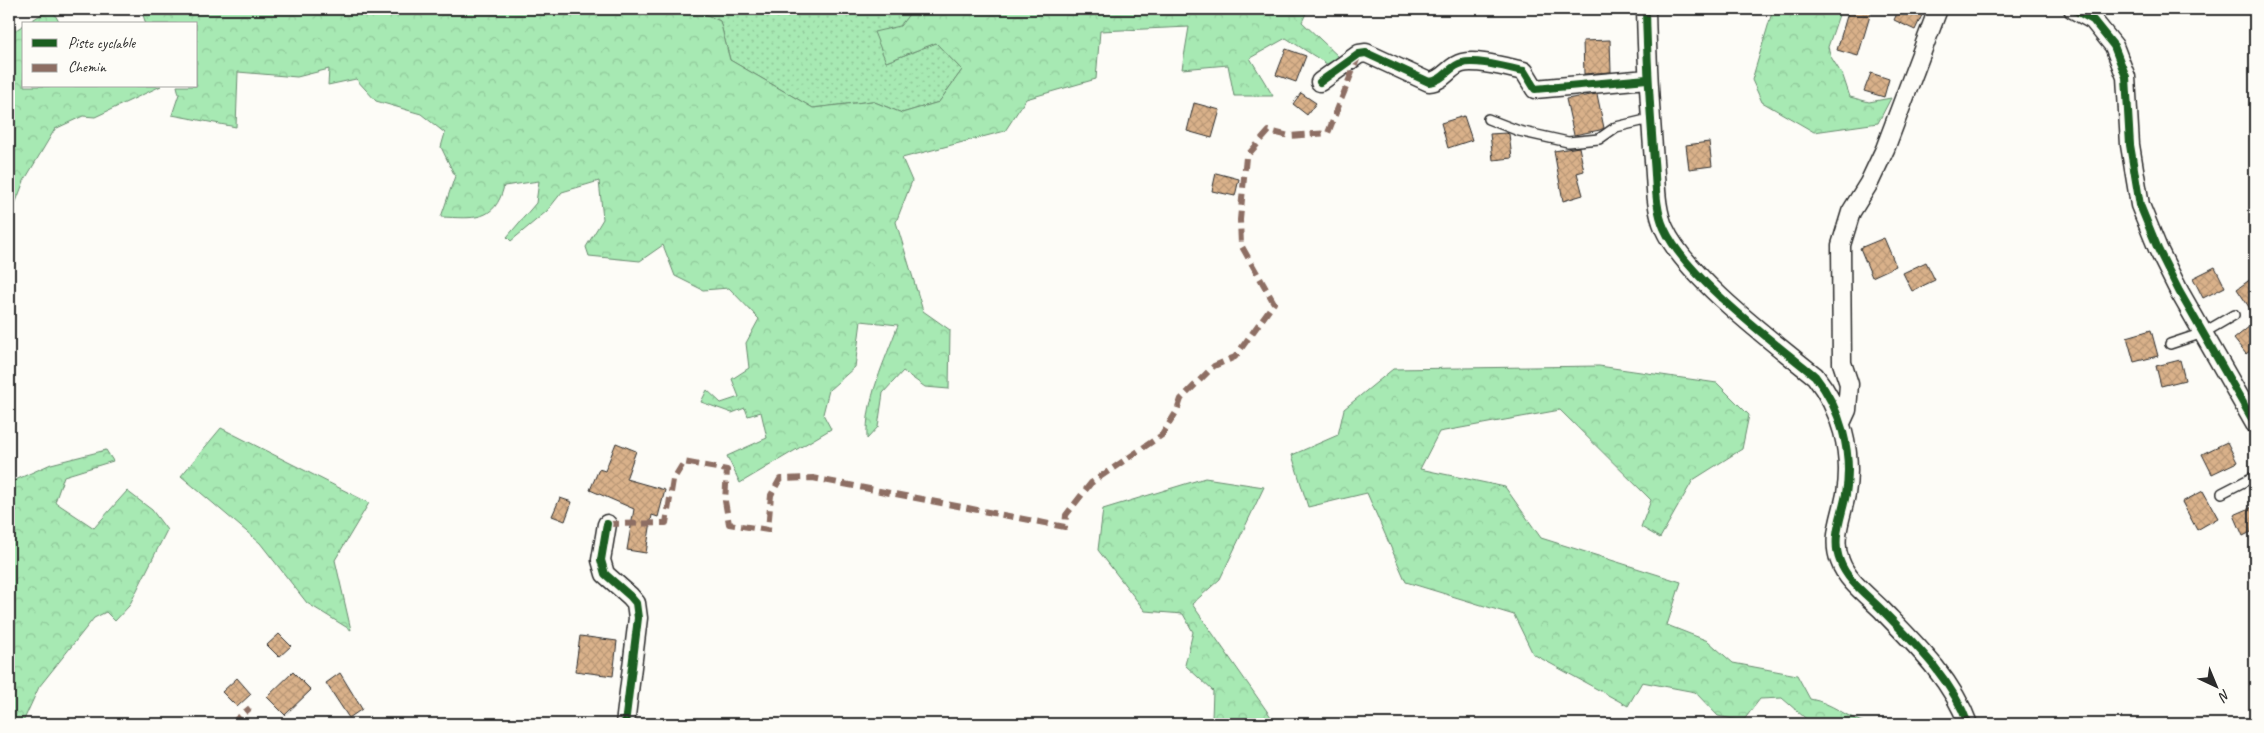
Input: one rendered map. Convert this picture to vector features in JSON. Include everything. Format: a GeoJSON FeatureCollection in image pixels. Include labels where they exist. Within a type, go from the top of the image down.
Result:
{"type":"FeatureCollection","features":[{"type":"Feature","properties":{"kind":"street"},"geometry":{"type":"LineString","coordinates":[[1646,9],[1647,79],[1650,119],[1658,208],[1664,229],[1684,259],[1711,287],[1815,376],[1827,390],[1841,423],[1848,468],[1836,549],[1840,563],[1852,581],[1928,658],[1963,709],[1968,724]]}},
{"type":"Feature","properties":{"kind":"street"},"geometry":{"type":"LineString","coordinates":[[1841,423],[1848,404],[1849,384],[1842,363],[1841,245],[1851,212],[1869,183],[1885,149],[1938,9]]}},
{"type":"Feature","properties":{"kind":"street"},"geometry":{"type":"LineString","coordinates":[[2073,9],[2093,20],[2103,30],[2114,46],[2122,64],[2128,91],[2133,167],[2140,205],[2158,249],[2203,333],[2253,417]]}},
{"type":"Feature","properties":{"kind":"street"},"geometry":{"type":"LineString","coordinates":[[1320,82],[1359,54],[1366,53],[1429,82],[1443,77],[1461,63],[1468,62],[1524,71],[1535,89],[1647,79]]}},
{"type":"Feature","properties":{"kind":"street"},"geometry":{"type":"LineString","coordinates":[[607,524],[601,560],[605,574],[630,596],[636,604],[638,618],[625,724]]}},
{"type":"Feature","properties":{"kind":"lane"},"geometry":{"type":"LineString","coordinates":[[1488,119],[1519,131],[1568,142],[1599,139],[1616,128],[1650,119]]}},
{"type":"Feature","properties":{"kind":"lane"},"geometry":{"type":"LineString","coordinates":[[2170,344],[2203,333],[2234,315]]}},
{"type":"Feature","properties":{"kind":"lane"},"geometry":{"type":"LineString","coordinates":[[2222,493],[2255,476]]}},
{"type":"Feature","properties":{"kind":"green space"},"geometry":{"type":"Polygon","coordinates":[[[52,9],[59,22],[29,22],[52,9]]]}},
{"type":"Feature","properties":{"kind":"green space"},"geometry":{"type":"Polygon","coordinates":[[[141,9],[694,9],[720,21],[730,60],[813,108],[872,101],[902,113],[939,102],[962,70],[936,43],[886,62],[874,32],[900,26],[913,9],[1308,9],[1302,22],[1340,58],[1327,64],[1286,38],[1250,58],[1273,96],[1234,96],[1228,65],[1182,69],[1189,27],[1100,31],[1096,79],[1026,99],[1005,131],[902,158],[912,181],[896,222],[923,311],[950,330],[949,389],[925,387],[903,371],[883,393],[878,427],[867,439],[867,424],[873,395],[898,325],[861,321],[855,367],[829,390],[823,414],[831,429],[740,483],[727,456],[767,438],[761,412],[748,416],[745,408],[732,413],[701,402],[707,390],[721,403],[739,397],[732,379],[749,368],[746,343],[759,319],[729,288],[703,290],[675,276],[663,245],[640,261],[589,256],[586,247],[603,219],[599,181],[562,192],[547,211],[511,241],[507,237],[536,203],[539,181],[504,186],[495,207],[481,216],[463,218],[441,217],[455,176],[441,147],[445,133],[421,114],[376,101],[356,79],[328,85],[329,69],[297,77],[238,72],[236,127],[172,115],[179,94],[178,88],[198,88],[198,22],[145,22],[141,9]]]}},
{"type":"Feature","properties":{"kind":"green space"},"geometry":{"type":"Polygon","coordinates":[[[694,9],[913,9],[901,26],[886,62],[936,43],[962,70],[939,102],[902,113],[872,101],[813,108],[730,60],[720,21],[694,9]]]}},
{"type":"Feature","properties":{"kind":"green space"},"geometry":{"type":"Polygon","coordinates":[[[1773,9],[1841,9],[1828,47],[1831,57],[1843,76],[1850,97],[1869,102],[1891,98],[1878,123],[1814,132],[1762,102],[1752,80],[1773,9]]]}},
{"type":"Feature","properties":{"kind":"green space"},"geometry":{"type":"Polygon","coordinates":[[[22,26],[22,88],[157,88],[95,117],[83,116],[55,129],[24,181],[9,220],[9,34],[22,26]]]}},
{"type":"Feature","properties":{"kind":"green space"},"geometry":{"type":"Polygon","coordinates":[[[1599,366],[1717,383],[1749,415],[1742,449],[1693,480],[1660,538],[1641,527],[1651,500],[1560,410],[1439,432],[1420,469],[1505,487],[1541,538],[1681,582],[1667,625],[1708,641],[1733,663],[1797,675],[1810,699],[1826,704],[1868,724],[1812,724],[1782,698],[1760,699],[1743,721],[1718,716],[1695,692],[1642,682],[1628,706],[1533,654],[1514,615],[1406,582],[1367,493],[1308,507],[1292,455],[1338,435],[1344,409],[1393,369],[1599,366]]]}},
{"type":"Feature","properties":{"kind":"green space"},"geometry":{"type":"Polygon","coordinates":[[[221,428],[369,503],[335,560],[351,630],[307,603],[260,543],[181,476],[221,428]]]}},
{"type":"Feature","properties":{"kind":"green space"},"geometry":{"type":"Polygon","coordinates":[[[9,446],[11,482],[51,464],[106,450],[113,461],[64,476],[55,502],[94,528],[127,491],[152,510],[167,530],[129,606],[115,621],[106,612],[94,618],[39,687],[22,724],[9,724],[9,446]]]}},
{"type":"Feature","properties":{"kind":"green space"},"geometry":{"type":"Polygon","coordinates":[[[1205,478],[1264,487],[1220,579],[1192,604],[1276,724],[1216,724],[1212,718],[1213,691],[1185,665],[1193,632],[1183,614],[1145,611],[1098,550],[1103,509],[1205,478]]]}},
{"type":"Feature","properties":{"kind":"building"},"geometry":{"type":"Polygon","coordinates":[[[1849,9],[1872,9],[1858,56],[1837,50],[1849,9]]]}},
{"type":"Feature","properties":{"kind":"building"},"geometry":{"type":"Polygon","coordinates":[[[1899,9],[1913,9],[1923,13],[1915,30],[1894,20],[1899,9]]]}},
{"type":"Feature","properties":{"kind":"building"},"geometry":{"type":"Polygon","coordinates":[[[1610,40],[1611,72],[1584,74],[1583,41],[1610,40]]]}},
{"type":"Feature","properties":{"kind":"building"},"geometry":{"type":"Polygon","coordinates":[[[1286,49],[1306,56],[1296,82],[1276,75],[1286,49]]]}},
{"type":"Feature","properties":{"kind":"building"},"geometry":{"type":"Polygon","coordinates":[[[1871,73],[1889,79],[1884,97],[1864,91],[1871,73]]]}},
{"type":"Feature","properties":{"kind":"building"},"geometry":{"type":"Polygon","coordinates":[[[1301,93],[1316,103],[1307,115],[1293,104],[1301,93]]]}},
{"type":"Feature","properties":{"kind":"building"},"geometry":{"type":"Polygon","coordinates":[[[1597,94],[1604,128],[1574,135],[1566,99],[1597,94]]]}},
{"type":"Feature","properties":{"kind":"building"},"geometry":{"type":"Polygon","coordinates":[[[1194,103],[1220,110],[1212,138],[1187,131],[1194,103]]]}},
{"type":"Feature","properties":{"kind":"building"},"geometry":{"type":"Polygon","coordinates":[[[1464,116],[1472,140],[1448,148],[1441,123],[1464,116]]]}},
{"type":"Feature","properties":{"kind":"building"},"geometry":{"type":"Polygon","coordinates":[[[1490,134],[1509,134],[1512,158],[1493,160],[1490,134]]]}},
{"type":"Feature","properties":{"kind":"building"},"geometry":{"type":"Polygon","coordinates":[[[1709,142],[1712,166],[1689,169],[1686,145],[1709,142]]]}},
{"type":"Feature","properties":{"kind":"building"},"geometry":{"type":"Polygon","coordinates":[[[1579,147],[1584,171],[1577,173],[1583,195],[1563,201],[1554,151],[1579,147]]]}},
{"type":"Feature","properties":{"kind":"building"},"geometry":{"type":"Polygon","coordinates":[[[1216,173],[1239,179],[1235,196],[1212,191],[1216,173]]]}},
{"type":"Feature","properties":{"kind":"building"},"geometry":{"type":"Polygon","coordinates":[[[1884,238],[1896,266],[1872,277],[1860,248],[1884,238]]]}},
{"type":"Feature","properties":{"kind":"building"},"geometry":{"type":"Polygon","coordinates":[[[1926,262],[1935,280],[1912,291],[1903,273],[1926,262]]]}},
{"type":"Feature","properties":{"kind":"building"},"geometry":{"type":"Polygon","coordinates":[[[2215,267],[2225,287],[2203,298],[2193,278],[2215,267]]]}},
{"type":"Feature","properties":{"kind":"building"},"geometry":{"type":"Polygon","coordinates":[[[2255,276],[2255,316],[2237,289],[2255,276]]]}},
{"type":"Feature","properties":{"kind":"building"},"geometry":{"type":"Polygon","coordinates":[[[2250,326],[2255,333],[2255,347],[2246,354],[2234,339],[2250,326]]]}},
{"type":"Feature","properties":{"kind":"building"},"geometry":{"type":"Polygon","coordinates":[[[2151,330],[2158,356],[2134,362],[2127,337],[2151,330]]]}},
{"type":"Feature","properties":{"kind":"building"},"geometry":{"type":"Polygon","coordinates":[[[2180,360],[2185,380],[2161,386],[2156,366],[2180,360]]]}},
{"type":"Feature","properties":{"kind":"building"},"geometry":{"type":"Polygon","coordinates":[[[2227,442],[2237,462],[2212,474],[2202,454],[2227,442]]]}},
{"type":"Feature","properties":{"kind":"building"},"geometry":{"type":"Polygon","coordinates":[[[616,443],[636,451],[626,479],[665,490],[658,517],[652,515],[646,553],[627,550],[634,509],[590,490],[599,469],[605,471],[616,443]]]}},
{"type":"Feature","properties":{"kind":"building"},"geometry":{"type":"Polygon","coordinates":[[[2203,491],[2218,518],[2197,530],[2182,502],[2203,491]]]}},
{"type":"Feature","properties":{"kind":"building"},"geometry":{"type":"Polygon","coordinates":[[[560,498],[572,502],[565,521],[552,516],[560,498]]]}},
{"type":"Feature","properties":{"kind":"building"},"geometry":{"type":"Polygon","coordinates":[[[2255,506],[2255,530],[2243,536],[2234,515],[2255,506]]]}},
{"type":"Feature","properties":{"kind":"building"},"geometry":{"type":"Polygon","coordinates":[[[279,634],[291,646],[279,657],[267,645],[279,634]]]}},
{"type":"Feature","properties":{"kind":"building"},"geometry":{"type":"Polygon","coordinates":[[[580,636],[617,641],[613,676],[575,671],[580,636]]]}},
{"type":"Feature","properties":{"kind":"building"},"geometry":{"type":"Polygon","coordinates":[[[293,672],[311,690],[285,715],[267,697],[293,672]]]}},
{"type":"Feature","properties":{"kind":"building"},"geometry":{"type":"Polygon","coordinates":[[[340,673],[362,709],[349,718],[326,683],[340,673]]]}},
{"type":"Feature","properties":{"kind":"building"},"geometry":{"type":"Polygon","coordinates":[[[237,678],[251,694],[237,707],[222,692],[237,678]]]}},
{"type":"Feature","properties":{"kind":"marked path"},"geometry":{"type":"LineString","coordinates":[[607,524],[666,523],[673,480],[684,462],[727,470],[725,501],[729,524],[768,530],[771,495],[780,479],[813,478],[1065,527],[1066,515],[1091,483],[1162,435],[1177,411],[1181,399],[1214,366],[1235,357],[1274,303],[1241,245],[1240,220],[1246,157],[1269,131],[1289,136],[1328,133],[1358,57]]}},
{"type":"Feature","properties":{"kind":"marked path"},"geometry":{"type":"LineString","coordinates":[[231,724],[250,708]]}},
{"type":"Feature","properties":{"kind":"cycle path"},"geometry":{"type":"LineString","coordinates":[[1646,9],[1656,195],[1664,228],[1675,247],[1710,287],[1754,327],[1815,376],[1832,402],[1843,432],[1848,462],[1846,494],[1837,536],[1840,561],[1852,581],[1931,662],[1952,692],[1968,724]]}},
{"type":"Feature","properties":{"kind":"cycle path"},"geometry":{"type":"LineString","coordinates":[[2073,9],[2093,20],[2114,46],[2126,77],[2130,145],[2140,205],[2158,249],[2179,291],[2255,424]]}},
{"type":"Feature","properties":{"kind":"cycle path"},"geometry":{"type":"LineString","coordinates":[[1320,82],[1359,54],[1366,53],[1429,82],[1439,79],[1453,67],[1469,62],[1524,71],[1535,89],[1647,79]]}},
{"type":"Feature","properties":{"kind":"cycle path"},"geometry":{"type":"LineString","coordinates":[[607,524],[601,560],[605,574],[636,603],[638,618],[625,724]]}}]}
